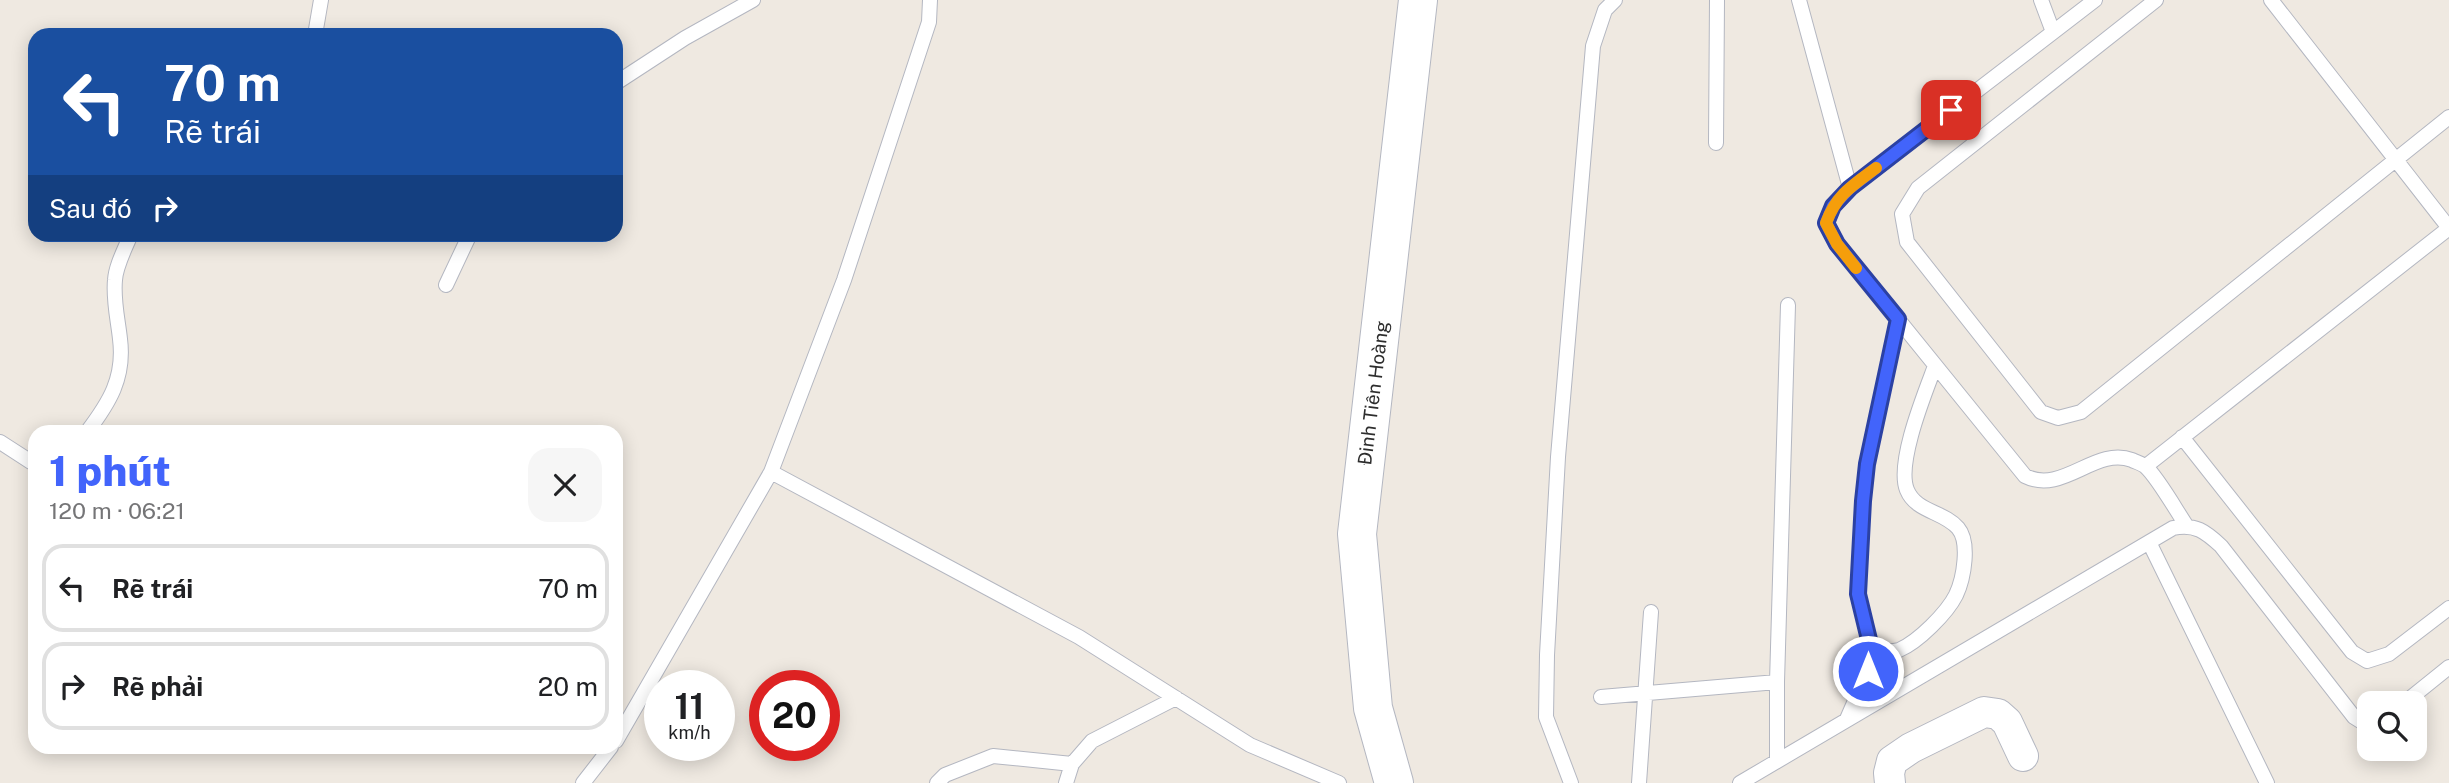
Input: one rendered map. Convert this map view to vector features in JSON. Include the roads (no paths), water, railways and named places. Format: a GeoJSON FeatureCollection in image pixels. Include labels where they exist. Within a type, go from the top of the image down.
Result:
{"type":"FeatureCollection","features":[{"type":"Feature","properties":{"kind":"main road","name":"Đinh Tiên Hoàng"},"geometry":{"type":"LineString","coordinates":[[1394,783],[1373,708],[1357,534],[1418,0]]}},
{"type":"Feature","properties":{"kind":"street"},"geometry":{"type":"LineString","coordinates":[[1890,783],[1892,761],[1911,748],[1984,712],[1998,714],[2007,722],[2023,756]]}},
{"type":"Feature","properties":{"kind":"lane"},"geometry":{"type":"LineString","coordinates":[[316,28],[321,0]]}},
{"type":"Feature","properties":{"kind":"lane"},"geometry":{"type":"LineString","coordinates":[[623,78],[685,38],[753,0]]}},
{"type":"Feature","properties":{"kind":"lane"},"geometry":{"type":"LineString","coordinates":[[623,719],[771,472],[848,267],[929,22],[930,0]]}},
{"type":"Feature","properties":{"kind":"lane"},"geometry":{"type":"LineString","coordinates":[[1571,783],[1546,716],[1558,457],[1593,46],[1605,10],[1615,0]]}},
{"type":"Feature","properties":{"kind":"lane"},"geometry":{"type":"LineString","coordinates":[[1716,144],[1717,0]]}},
{"type":"Feature","properties":{"kind":"lane"},"geometry":{"type":"LineString","coordinates":[[1799,0],[1850,188]]}},
{"type":"Feature","properties":{"kind":"lane"},"geometry":{"type":"LineString","coordinates":[[2041,0],[2053,32]]}},
{"type":"Feature","properties":{"kind":"lane"},"geometry":{"type":"LineString","coordinates":[[2095,0],[1850,188],[1833,206],[1826,223],[1837,244],[2025,476],[2038,482],[2057,480],[2085,466],[2120,456],[2146,466],[2186,525]]}},
{"type":"Feature","properties":{"kind":"lane"},"geometry":{"type":"LineString","coordinates":[[2156,0],[1918,188],[1902,215],[1907,242],[2041,412],[2058,418],[2081,412],[2449,117]]}},
{"type":"Feature","properties":{"kind":"lane"},"geometry":{"type":"LineString","coordinates":[[2146,466],[2449,228],[2271,0]]}},
{"type":"Feature","properties":{"kind":"lane"},"geometry":{"type":"LineString","coordinates":[[92,425],[110,401],[119,374],[121,343],[115,306],[115,278],[128,242]]}},
{"type":"Feature","properties":{"kind":"lane"},"geometry":{"type":"LineString","coordinates":[[446,285],[466,242]]}},
{"type":"Feature","properties":{"kind":"lane"},"geometry":{"type":"LineString","coordinates":[[1777,761],[1788,305]]}},
{"type":"Feature","properties":{"kind":"lane"},"geometry":{"type":"LineString","coordinates":[[1847,719],[1868,671],[1872,652],[1858,594],[1863,501],[1867,464],[1898,319]]}},
{"type":"Feature","properties":{"kind":"lane"},"geometry":{"type":"LineString","coordinates":[[1872,652],[1898,650],[1927,632],[1956,594],[1967,552],[1959,528],[1916,504],[1906,489],[1906,456],[1935,366]]}},
{"type":"Feature","properties":{"kind":"lane"},"geometry":{"type":"LineString","coordinates":[[2182,437],[2352,652],[2367,661],[2389,654],[2449,608]]}},
{"type":"Feature","properties":{"kind":"lane"},"geometry":{"type":"LineString","coordinates":[[0,442],[28,460]]}},
{"type":"Feature","properties":{"kind":"lane"},"geometry":{"type":"LineString","coordinates":[[771,472],[1079,637],[1250,745],[1339,783]]}},
{"type":"Feature","properties":{"kind":"lane"},"geometry":{"type":"LineString","coordinates":[[1740,783],[2173,528],[2186,525],[2204,530],[2221,546],[2357,719]]}},
{"type":"Feature","properties":{"kind":"lane"},"geometry":{"type":"LineString","coordinates":[[2149,542],[2267,783]]}},
{"type":"Feature","properties":{"kind":"lane"},"geometry":{"type":"LineString","coordinates":[[1639,783],[1651,612]]}},
{"type":"Feature","properties":{"kind":"lane"},"geometry":{"type":"LineString","coordinates":[[2419,691],[2449,667]]}},
{"type":"Feature","properties":{"kind":"lane"},"geometry":{"type":"LineString","coordinates":[[1601,696],[1777,682]]}},
{"type":"Feature","properties":{"kind":"lane"},"geometry":{"type":"LineString","coordinates":[[1066,783],[1072,764],[1092,741],[1176,698]]}},
{"type":"Feature","properties":{"kind":"lane"},"geometry":{"type":"LineString","coordinates":[[583,783],[606,754]]}},
{"type":"Feature","properties":{"kind":"lane"},"geometry":{"type":"LineString","coordinates":[[937,783],[945,775],[993,756],[1072,764]]}}]}
